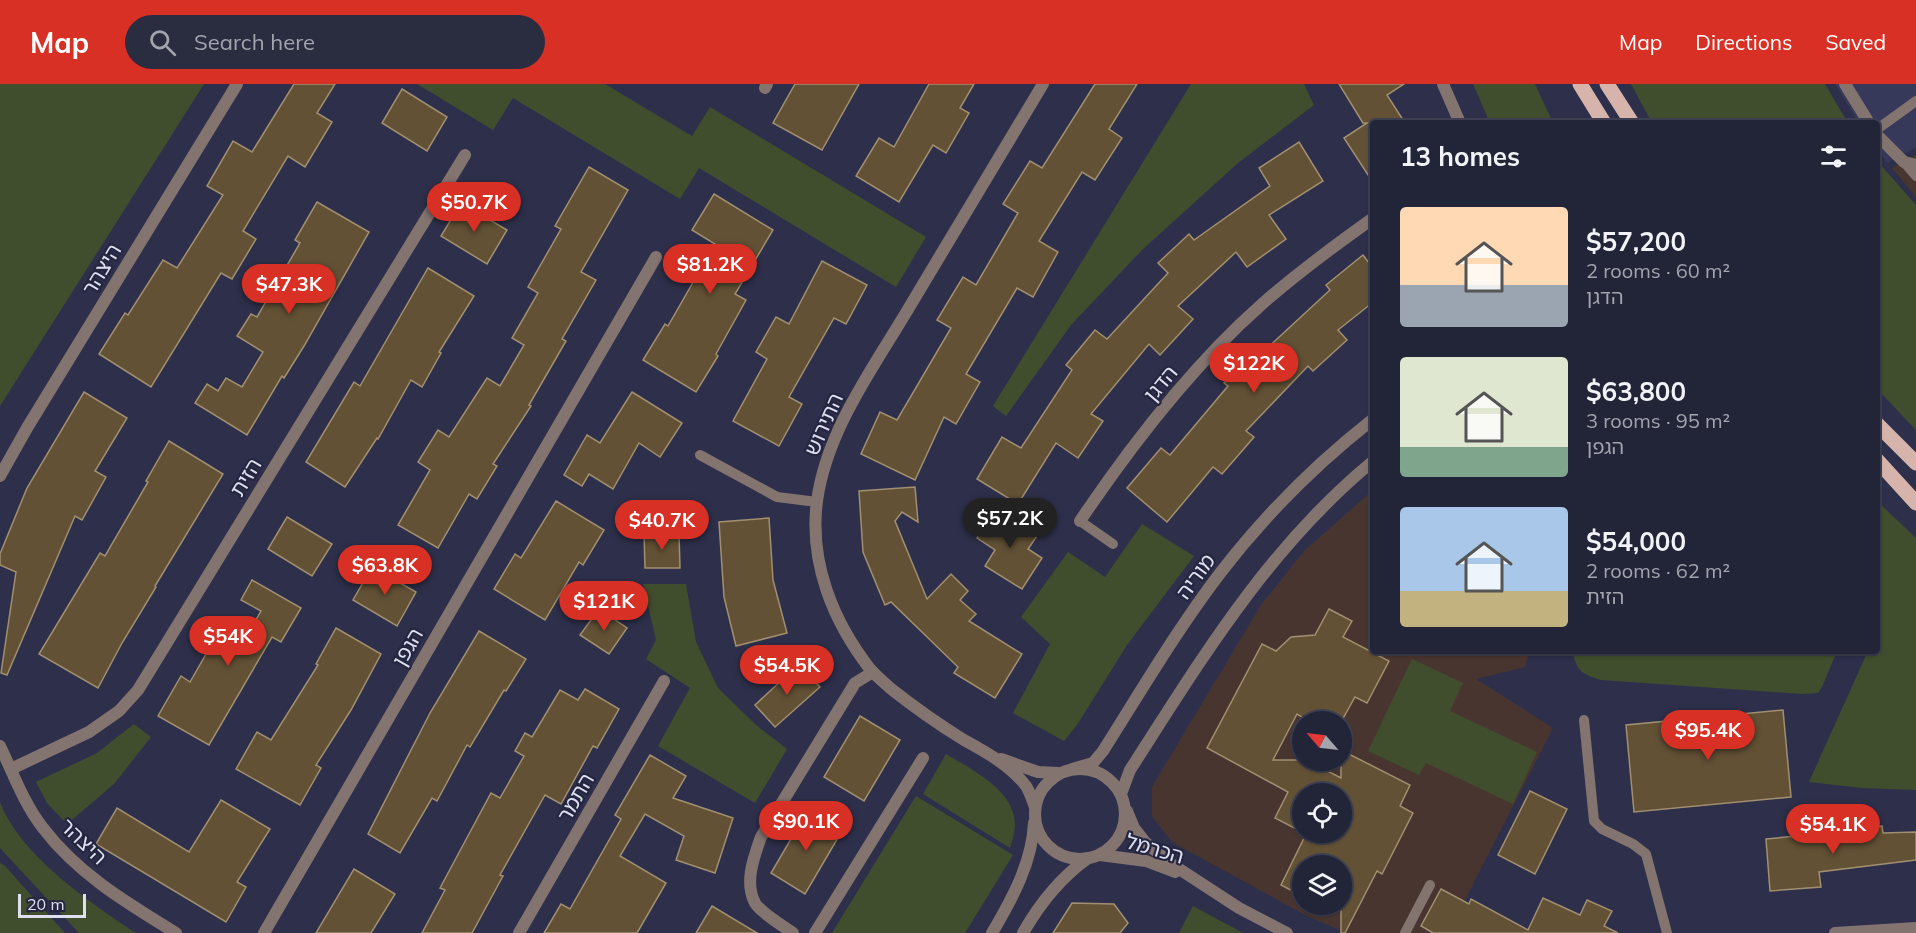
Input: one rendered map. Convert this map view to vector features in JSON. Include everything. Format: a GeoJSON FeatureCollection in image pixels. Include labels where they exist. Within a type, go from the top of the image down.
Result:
{"type":"FeatureCollection","features":[{"type":"Feature","properties":{"kind":"main road"},"geometry":{"type":"LineString","coordinates":[[1580,84],[1602,120]]}},
{"type":"Feature","properties":{"kind":"main road"},"geometry":{"type":"LineString","coordinates":[[1608,84],[1630,120]]}},
{"type":"Feature","properties":{"kind":"main road"},"geometry":{"type":"LineString","coordinates":[[1880,427],[1916,463]]}},
{"type":"Feature","properties":{"kind":"main road"},"geometry":{"type":"LineString","coordinates":[[1880,463],[1916,503]]}},
{"type":"Feature","properties":{"kind":"street","name":"היצהר"},"geometry":{"type":"LineString","coordinates":[[0,476],[237,84]]}},
{"type":"Feature","properties":{"kind":"street","name":"התירוש"},"geometry":{"type":"LineString","coordinates":[[1043,84],[849,407],[824,467],[817,502],[816,537],[823,580],[836,615],[851,644],[873,672],[911,705],[942,727],[991,755],[1038,772],[1058,774]]}},
{"type":"Feature","properties":{"kind":"street"},"geometry":{"type":"LineString","coordinates":[[1443,84],[1459,120]]}},
{"type":"Feature","properties":{"kind":"street"},"geometry":{"type":"LineString","coordinates":[[1845,84],[1867,120]]}},
{"type":"Feature","properties":{"kind":"street"},"geometry":{"type":"LineString","coordinates":[[1880,136],[1910,163]]}},
{"type":"Feature","properties":{"kind":"street","name":"הזית"},"geometry":{"type":"LineString","coordinates":[[11,769],[89,732],[119,711],[138,690],[465,155]]}},
{"type":"Feature","properties":{"kind":"street","name":"הדגן"},"geometry":{"type":"LineString","coordinates":[[1080,521],[1140,438],[1204,361],[1259,306],[1296,275],[1370,220]]}},
{"type":"Feature","properties":{"kind":"street","name":"הגפן"},"geometry":{"type":"LineString","coordinates":[[264,933],[656,257]]}},
{"type":"Feature","properties":{"kind":"street","name":"מוריה"},"geometry":{"type":"LineString","coordinates":[[1072,769],[1093,763],[1103,751],[1186,621],[1249,538],[1316,468],[1370,422]]}},
{"type":"Feature","properties":{"kind":"street"},"geometry":{"type":"LineString","coordinates":[[1121,794],[1130,770],[1214,640],[1248,593],[1295,537],[1370,464]]}},
{"type":"Feature","properties":{"kind":"street"},"geometry":{"type":"LineString","coordinates":[[793,933],[756,904],[750,885],[755,855],[761,837],[855,683],[873,672]]}},
{"type":"Feature","properties":{"kind":"street","name":"התמר"},"geometry":{"type":"LineString","coordinates":[[519,933],[664,681]]}},
{"type":"Feature","properties":{"kind":"street","name":"היצהר"},"geometry":{"type":"LineString","coordinates":[[0,746],[21,791],[42,827],[71,860],[108,890],[176,933]]}},
{"type":"Feature","properties":{"kind":"street","name":"התירוש"},"geometry":{"type":"LineString","coordinates":[[991,755],[1026,786],[1035,813]]}},
{"type":"Feature","properties":{"kind":"street"},"geometry":{"type":"LineString","coordinates":[[815,933],[923,758]]}},
{"type":"Feature","properties":{"kind":"street"},"geometry":{"type":"LineString","coordinates":[[992,933],[1028,860],[1038,795],[1046,783],[1058,774],[1072,769],[1087,768],[1101,772],[1113,781],[1121,794],[1125,807],[1125,821],[1121,834],[1113,845],[1071,870],[1054,888],[1023,933]]}},
{"type":"Feature","properties":{"kind":"street","name":"הכרמל"},"geometry":{"type":"LineString","coordinates":[[1125,807],[1134,828],[1145,842],[1170,863],[1239,908],[1287,933]]}},
{"type":"Feature","properties":{"kind":"street"},"geometry":{"type":"LineString","coordinates":[[1035,813],[1037,830],[1050,849],[1069,858],[1094,856]]}},
{"type":"Feature","properties":{"kind":"street","name":"הכרמל"},"geometry":{"type":"LineString","coordinates":[[1094,856],[1146,861],[1198,882]]}},
{"type":"Feature","properties":{"kind":"street"},"geometry":{"type":"LineString","coordinates":[[1835,933],[1916,928]]}},
{"type":"Feature","properties":{"kind":"lane"},"geometry":{"type":"LineString","coordinates":[[1880,129],[1916,101]]}},
{"type":"Feature","properties":{"kind":"lane"},"geometry":{"type":"LineString","coordinates":[[1910,163],[1916,176]]}},
{"type":"Feature","properties":{"kind":"lane"},"geometry":{"type":"LineString","coordinates":[[699,455],[753,486],[777,496],[817,502]]}},
{"type":"Feature","properties":{"kind":"lane"},"geometry":{"type":"LineString","coordinates":[[1080,521],[1113,544]]}},
{"type":"Feature","properties":{"kind":"lane"},"geometry":{"type":"LineString","coordinates":[[1584,720],[1594,821],[1602,829],[1634,844],[1646,854],[1667,933]]}},
{"type":"Feature","properties":{"kind":"lane"},"geometry":{"type":"LineString","coordinates":[[1406,933],[1430,885]]}},
{"type":"Feature","properties":{"kind":"shaded area"},"geometry":{"type":"Polygon","coordinates":[[[1835,84],[1916,84],[1916,147],[1887,163],[1880,152],[1880,120],[1857,120],[1835,84]]]}},
{"type":"Feature","properties":{"kind":"shaded area"},"geometry":{"type":"Polygon","coordinates":[[[1916,155],[1916,197],[1892,168],[1916,155]]]}},
{"type":"Feature","properties":{"kind":"shaded area"},"geometry":{"type":"Polygon","coordinates":[[[1370,493],[1370,654],[1529,654],[1525,667],[1476,679],[1553,728],[1448,933],[1347,933],[1307,916],[1305,915],[1352,915],[1352,855],[1292,855],[1292,908],[1172,842],[1152,816],[1152,787],[1261,605],[1305,550],[1370,493]]]}},
{"type":"Feature","properties":{"kind":"green space"},"geometry":{"type":"Polygon","coordinates":[[[0,84],[204,84],[0,406],[0,84]]]}},
{"type":"Feature","properties":{"kind":"green space"},"geometry":{"type":"Polygon","coordinates":[[[417,84],[605,84],[692,136],[710,107],[926,237],[896,287],[699,168],[680,199],[513,98],[493,130],[417,84]]]}},
{"type":"Feature","properties":{"kind":"green space"},"geometry":{"type":"Polygon","coordinates":[[[1191,84],[1304,84],[1314,105],[1238,163],[1142,250],[1071,325],[1006,416],[993,406],[1191,84]]]}},
{"type":"Feature","properties":{"kind":"green space"},"geometry":{"type":"Polygon","coordinates":[[[1473,84],[1535,84],[1552,120],[1489,120],[1473,84]]]}},
{"type":"Feature","properties":{"kind":"green space"},"geometry":{"type":"Polygon","coordinates":[[[1631,84],[1825,84],[1846,120],[1650,120],[1631,84]]]}},
{"type":"Feature","properties":{"kind":"green space"},"geometry":{"type":"Polygon","coordinates":[[[1880,163],[1916,205],[1916,430],[1880,392],[1880,163]]]}},
{"type":"Feature","properties":{"kind":"green space"},"geometry":{"type":"Polygon","coordinates":[[[1880,504],[1916,538],[1916,790],[1862,788],[1809,782],[1867,654],[1880,654],[1880,504]]]}},
{"type":"Feature","properties":{"kind":"green space"},"geometry":{"type":"Polygon","coordinates":[[[1142,524],[1194,556],[1127,645],[1077,725],[1064,741],[1013,713],[1050,644],[1021,617],[1068,552],[1105,577],[1142,524]]]}},
{"type":"Feature","properties":{"kind":"green space"},"geometry":{"type":"Polygon","coordinates":[[[643,584],[686,584],[696,642],[718,688],[756,725],[787,749],[755,803],[658,746],[690,688],[646,659],[656,640],[643,584]]]}},
{"type":"Feature","properties":{"kind":"green space"},"geometry":{"type":"Polygon","coordinates":[[[1574,654],[1836,654],[1818,693],[1802,694],[1601,680],[1581,671],[1576,664],[1574,654]]]}},
{"type":"Feature","properties":{"kind":"green space"},"geometry":{"type":"Polygon","coordinates":[[[1412,659],[1463,683],[1450,711],[1537,752],[1513,804],[1426,763],[1419,775],[1368,751],[1412,659]]]}},
{"type":"Feature","properties":{"kind":"green space"},"geometry":{"type":"Polygon","coordinates":[[[134,724],[151,737],[114,784],[67,824],[47,803],[36,782],[97,753],[134,724]]]}},
{"type":"Feature","properties":{"kind":"green space"},"geometry":{"type":"Polygon","coordinates":[[[946,754],[990,782],[1008,801],[1015,825],[1010,848],[923,794],[946,754]]]}},
{"type":"Feature","properties":{"kind":"green space"},"geometry":{"type":"Polygon","coordinates":[[[916,796],[1013,855],[965,933],[832,933],[916,796]]]}},
{"type":"Feature","properties":{"kind":"green space"},"geometry":{"type":"Polygon","coordinates":[[[0,802],[9,821],[39,858],[78,892],[136,933],[79,933],[0,848],[0,802]]]}},
{"type":"Feature","properties":{"kind":"green space"},"geometry":{"type":"Polygon","coordinates":[[[0,863],[5,866],[65,933],[0,933],[0,863]]]}},
{"type":"Feature","properties":{"kind":"green space"},"geometry":{"type":"Polygon","coordinates":[[[1193,906],[1243,933],[1179,933],[1193,906]]]}},
{"type":"Feature","properties":{"kind":"building"},"geometry":{"type":"Polygon","coordinates":[[[294,84],[335,84],[317,113],[332,122],[305,167],[288,156],[243,231],[256,239],[232,279],[221,273],[151,387],[99,354],[125,313],[128,315],[163,260],[177,268],[223,195],[207,186],[233,141],[252,152],[294,84]]]}},
{"type":"Feature","properties":{"kind":"building"},"geometry":{"type":"Polygon","coordinates":[[[795,84],[859,84],[822,150],[773,123],[795,84]]]}},
{"type":"Feature","properties":{"kind":"building"},"geometry":{"type":"Polygon","coordinates":[[[929,84],[974,84],[960,108],[969,113],[946,153],[933,145],[899,202],[856,176],[879,138],[894,147],[929,84]]]}},
{"type":"Feature","properties":{"kind":"building"},"geometry":{"type":"Polygon","coordinates":[[[1095,84],[1137,84],[1109,129],[1122,138],[1095,180],[1082,172],[1039,241],[1058,252],[1033,297],[1017,288],[966,374],[980,382],[956,424],[944,417],[915,480],[861,454],[880,412],[897,420],[951,328],[937,320],[963,277],[976,285],[1018,213],[1003,204],[1030,161],[1042,168],[1095,84]]]}},
{"type":"Feature","properties":{"kind":"building"},"geometry":{"type":"Polygon","coordinates":[[[1339,84],[1404,84],[1387,95],[1403,120],[1370,120],[1370,178],[1344,138],[1367,123],[1363,123],[1339,84]]]}},
{"type":"Feature","properties":{"kind":"building"},"geometry":{"type":"Polygon","coordinates":[[[402,89],[447,117],[427,151],[382,123],[402,89]]]}},
{"type":"Feature","properties":{"kind":"building"},"geometry":{"type":"Polygon","coordinates":[[[1299,142],[1323,181],[1269,215],[1286,239],[1247,267],[1236,252],[1178,306],[1193,319],[1160,355],[1149,344],[1091,414],[1103,421],[1078,458],[1056,443],[1018,504],[977,479],[1002,437],[1021,448],[1072,370],[1066,365],[1095,330],[1107,339],[1168,273],[1158,263],[1189,234],[1194,240],[1270,186],[1259,168],[1299,142]]]}},
{"type":"Feature","properties":{"kind":"building"},"geometry":{"type":"Polygon","coordinates":[[[589,167],[628,190],[581,272],[596,280],[562,339],[566,341],[529,405],[531,406],[493,464],[497,466],[477,499],[469,494],[438,548],[398,525],[430,470],[418,462],[438,430],[449,437],[487,378],[500,386],[524,345],[512,338],[538,293],[528,287],[561,229],[555,226],[589,167]]]}},
{"type":"Feature","properties":{"kind":"building"},"geometry":{"type":"Polygon","coordinates":[[[714,194],[773,230],[735,294],[746,300],[716,354],[718,356],[696,392],[643,360],[665,324],[668,326],[715,244],[692,230],[714,194]]]}},
{"type":"Feature","properties":{"kind":"building"},"geometry":{"type":"Polygon","coordinates":[[[317,202],[369,232],[304,346],[284,378],[282,376],[247,435],[195,403],[207,384],[218,391],[226,378],[242,387],[263,352],[237,336],[251,314],[257,317],[300,243],[295,240],[317,202]]]}},
{"type":"Feature","properties":{"kind":"building"},"geometry":{"type":"Polygon","coordinates":[[[461,203],[507,230],[487,264],[441,236],[461,203]]]}},
{"type":"Feature","properties":{"kind":"building"},"geometry":{"type":"Polygon","coordinates":[[[1363,255],[1370,264],[1370,305],[1338,330],[1347,340],[1313,371],[1308,366],[1246,431],[1254,437],[1222,474],[1213,467],[1167,522],[1127,488],[1161,448],[1170,455],[1228,386],[1224,383],[1259,346],[1264,351],[1330,290],[1326,285],[1363,255]]]}},
{"type":"Feature","properties":{"kind":"building"},"geometry":{"type":"Polygon","coordinates":[[[822,261],[867,285],[846,324],[834,318],[789,397],[802,404],[779,446],[733,421],[767,359],[756,352],[776,317],[789,324],[822,261]]]}},
{"type":"Feature","properties":{"kind":"building"},"geometry":{"type":"Polygon","coordinates":[[[428,268],[474,296],[439,352],[441,353],[422,387],[411,380],[378,439],[345,487],[306,462],[354,382],[360,386],[428,268]]]}},
{"type":"Feature","properties":{"kind":"building"},"geometry":{"type":"Polygon","coordinates":[[[84,392],[127,418],[95,471],[106,477],[82,520],[75,516],[7,675],[1,673],[16,572],[0,565],[0,554],[27,488],[84,392]]]}},
{"type":"Feature","properties":{"kind":"building"},"geometry":{"type":"Polygon","coordinates":[[[632,392],[682,423],[660,457],[639,443],[613,489],[589,474],[582,486],[564,475],[587,435],[600,443],[632,392]]]}},
{"type":"Feature","properties":{"kind":"building"},"geometry":{"type":"Polygon","coordinates":[[[169,441],[223,474],[155,586],[98,688],[39,654],[100,553],[105,556],[169,441]]]}},
{"type":"Feature","properties":{"kind":"building"},"geometry":{"type":"Polygon","coordinates":[[[915,487],[918,522],[902,512],[895,521],[927,599],[951,574],[968,591],[960,600],[976,614],[969,621],[1022,654],[995,698],[954,673],[958,667],[891,602],[885,605],[863,552],[859,491],[915,487]]]}},
{"type":"Feature","properties":{"kind":"building"},"geometry":{"type":"Polygon","coordinates":[[[556,501],[604,530],[583,565],[579,562],[545,620],[494,589],[515,554],[521,558],[556,501]]]}},
{"type":"Feature","properties":{"kind":"building"},"geometry":{"type":"Polygon","coordinates":[[[995,510],[1037,536],[1028,549],[1042,558],[1022,589],[985,566],[995,550],[977,538],[995,510]]]}},
{"type":"Feature","properties":{"kind":"building"},"geometry":{"type":"Polygon","coordinates":[[[287,517],[332,544],[312,576],[268,549],[287,517]]]}},
{"type":"Feature","properties":{"kind":"building"},"geometry":{"type":"Polygon","coordinates":[[[769,518],[773,580],[787,633],[736,646],[724,597],[719,522],[769,518]]]}},
{"type":"Feature","properties":{"kind":"building"},"geometry":{"type":"Polygon","coordinates":[[[679,533],[680,568],[645,568],[644,534],[679,533]]]}},
{"type":"Feature","properties":{"kind":"building"},"geometry":{"type":"Polygon","coordinates":[[[372,567],[416,592],[397,626],[353,600],[372,567]]]}},
{"type":"Feature","properties":{"kind":"building"},"geometry":{"type":"Polygon","coordinates":[[[252,580],[301,608],[281,642],[272,637],[209,745],[158,716],[181,676],[190,682],[221,628],[244,641],[261,611],[241,600],[252,580]]]}},
{"type":"Feature","properties":{"kind":"building"},"geometry":{"type":"Polygon","coordinates":[[[599,609],[627,628],[609,654],[580,635],[599,609]]]}},
{"type":"Feature","properties":{"kind":"building"},"geometry":{"type":"Polygon","coordinates":[[[1329,609],[1352,621],[1343,637],[1370,651],[1370,654],[1376,654],[1389,661],[1367,703],[1355,697],[1347,711],[1292,711],[1292,724],[1273,760],[1292,760],[1292,771],[1327,771],[1341,778],[1341,771],[1352,771],[1352,756],[1410,785],[1400,806],[1413,813],[1382,874],[1377,871],[1345,933],[1341,933],[1341,915],[1352,915],[1352,855],[1296,855],[1302,843],[1352,843],[1352,783],[1292,783],[1292,827],[1275,818],[1288,792],[1207,748],[1262,644],[1276,651],[1291,637],[1315,635],[1329,609]]]}},
{"type":"Feature","properties":{"kind":"building"},"geometry":{"type":"Polygon","coordinates":[[[336,628],[381,654],[351,710],[316,765],[321,768],[300,805],[236,769],[257,732],[271,740],[318,665],[316,664],[336,628]]]}},
{"type":"Feature","properties":{"kind":"building"},"geometry":{"type":"Polygon","coordinates":[[[479,631],[526,659],[506,691],[504,690],[470,747],[467,745],[437,801],[432,798],[400,853],[368,834],[430,713],[479,631]]]}},
{"type":"Feature","properties":{"kind":"building"},"geometry":{"type":"Polygon","coordinates":[[[799,664],[820,687],[775,727],[755,705],[799,664]]]}},
{"type":"Feature","properties":{"kind":"building"},"geometry":{"type":"Polygon","coordinates":[[[585,689],[619,709],[597,748],[593,746],[561,804],[545,795],[500,875],[503,876],[472,933],[422,933],[445,890],[440,888],[491,793],[500,798],[524,756],[515,751],[525,733],[532,737],[560,690],[578,700],[585,689]]]}},
{"type":"Feature","properties":{"kind":"building"},"geometry":{"type":"Polygon","coordinates":[[[1783,710],[1791,797],[1634,812],[1626,725],[1783,710]]]}},
{"type":"Feature","properties":{"kind":"building"},"geometry":{"type":"Polygon","coordinates":[[[860,716],[900,740],[864,801],[824,777],[860,716]]]}},
{"type":"Feature","properties":{"kind":"building"},"geometry":{"type":"Polygon","coordinates":[[[650,755],[686,776],[673,798],[733,818],[715,873],[676,860],[684,836],[645,814],[620,856],[666,883],[637,933],[544,933],[561,904],[570,909],[621,819],[615,815],[650,755]]]}},
{"type":"Feature","properties":{"kind":"building"},"geometry":{"type":"Polygon","coordinates":[[[1530,791],[1567,809],[1535,874],[1498,855],[1530,791]]]}},
{"type":"Feature","properties":{"kind":"building"},"geometry":{"type":"Polygon","coordinates":[[[221,800],[270,829],[237,882],[246,887],[226,922],[96,844],[117,808],[189,852],[221,800]]]}},
{"type":"Feature","properties":{"kind":"building"},"geometry":{"type":"Polygon","coordinates":[[[808,810],[842,831],[805,894],[771,873],[808,810]]]}},
{"type":"Feature","properties":{"kind":"building"},"geometry":{"type":"Polygon","coordinates":[[[1882,826],[1883,833],[1916,832],[1916,860],[1819,872],[1821,887],[1770,891],[1766,839],[1882,826]]]}},
{"type":"Feature","properties":{"kind":"building"},"geometry":{"type":"Polygon","coordinates":[[[1292,863],[1292,891],[1281,885],[1292,863]]]}},
{"type":"Feature","properties":{"kind":"building"},"geometry":{"type":"Polygon","coordinates":[[[354,869],[395,894],[371,933],[316,933],[354,869]]]}},
{"type":"Feature","properties":{"kind":"building"},"geometry":{"type":"Polygon","coordinates":[[[1441,889],[1469,904],[1471,899],[1528,930],[1543,898],[1580,915],[1587,900],[1612,911],[1604,926],[1618,933],[1433,933],[1421,926],[1441,889]]]}},
{"type":"Feature","properties":{"kind":"building"},"geometry":{"type":"Polygon","coordinates":[[[1072,903],[1114,904],[1128,923],[1120,933],[1053,933],[1072,903]]]}},
{"type":"Feature","properties":{"kind":"building"},"geometry":{"type":"Polygon","coordinates":[[[712,906],[757,933],[696,933],[712,906]]]}}]}
